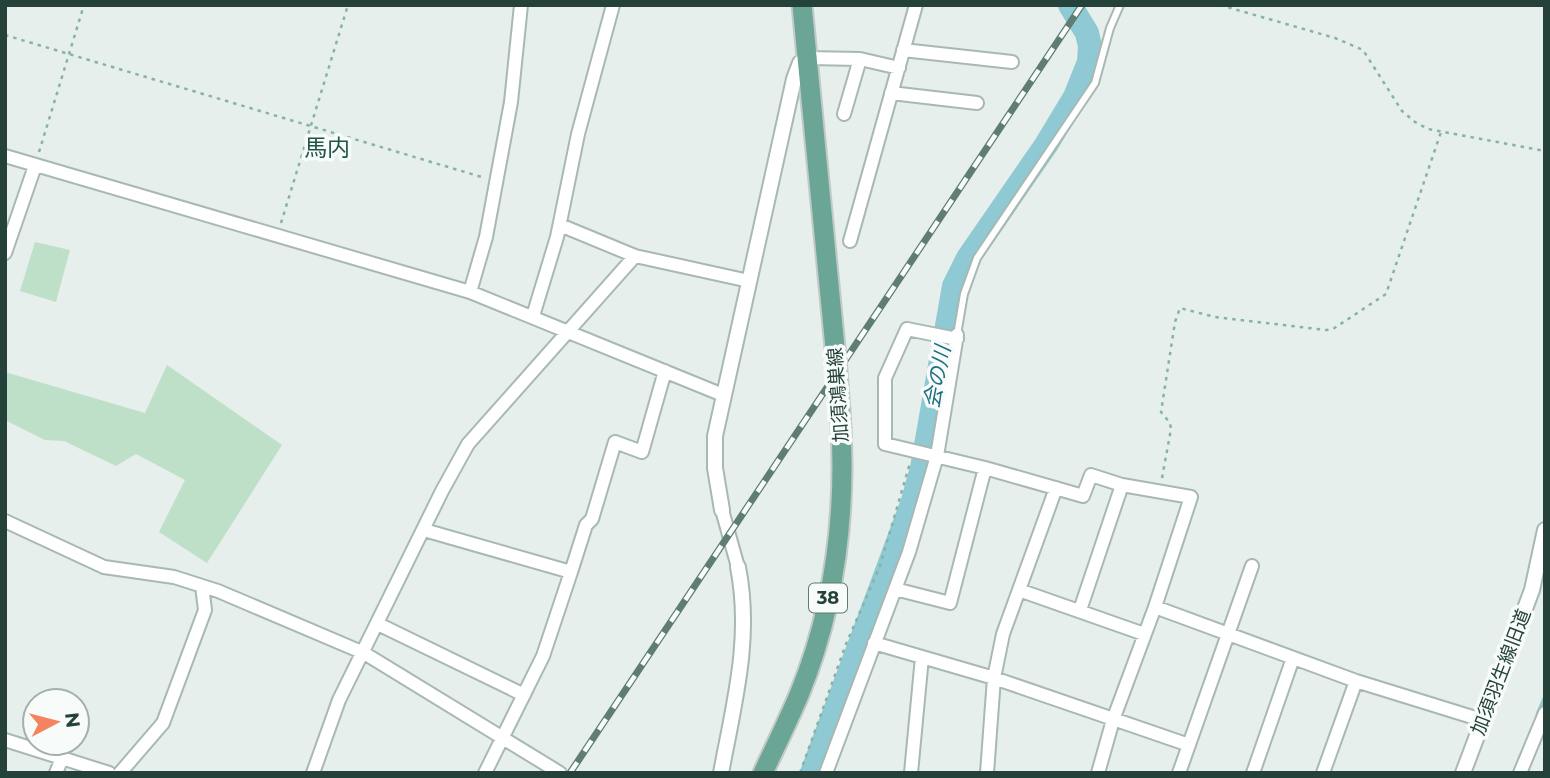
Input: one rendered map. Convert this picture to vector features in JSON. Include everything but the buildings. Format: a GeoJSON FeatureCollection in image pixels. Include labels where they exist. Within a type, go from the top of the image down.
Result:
{"type":"FeatureCollection","features":[{"type":"Feature","properties":{"kind":"main road","name":"加須鴻巣線"},"geometry":{"type":"LineString","coordinates":[[763,773],[799,695],[819,637],[841,515],[840,411],[803,5]]}},
{"type":"Feature","properties":{"kind":"street"},"geometry":{"type":"LineString","coordinates":[[470,292],[486,237],[511,102],[521,5]]}},
{"type":"Feature","properties":{"kind":"street"},"geometry":{"type":"LineString","coordinates":[[533,316],[560,225],[578,134],[613,5]]}},
{"type":"Feature","properties":{"kind":"street"},"geometry":{"type":"LineString","coordinates":[[850,241],[916,5]]}},
{"type":"Feature","properties":{"kind":"street"},"geometry":{"type":"LineString","coordinates":[[904,50],[1012,62]]}},
{"type":"Feature","properties":{"kind":"street"},"geometry":{"type":"LineString","coordinates":[[721,773],[744,644],[744,600],[722,510],[714,452],[723,395],[794,79],[800,63],[807,58],[860,59],[899,68]]}},
{"type":"Feature","properties":{"kind":"street"},"geometry":{"type":"LineString","coordinates":[[844,114],[860,59]]}},
{"type":"Feature","properties":{"kind":"street"},"geometry":{"type":"LineString","coordinates":[[891,93],[977,103]]}},
{"type":"Feature","properties":{"kind":"street"},"geometry":{"type":"LineString","coordinates":[[5,156],[470,292],[723,395]]}},
{"type":"Feature","properties":{"kind":"street"},"geometry":{"type":"LineString","coordinates":[[5,253],[35,166]]}},
{"type":"Feature","properties":{"kind":"street"},"geometry":{"type":"LineString","coordinates":[[560,225],[635,256],[749,281]]}},
{"type":"Feature","properties":{"kind":"street"},"geometry":{"type":"LineString","coordinates":[[313,773],[340,700],[442,491],[468,444],[635,256]]}},
{"type":"Feature","properties":{"kind":"street"},"geometry":{"type":"LineString","coordinates":[[826,773],[909,552],[934,456],[956,338],[907,329],[885,378],[885,444],[934,456],[985,468],[1083,495],[1091,475],[1122,485],[1191,497],[1113,720],[1098,773]]}},
{"type":"Feature","properties":{"kind":"street"},"geometry":{"type":"LineString","coordinates":[[485,773],[544,656],[586,525],[592,519],[615,442],[642,452],[665,371]]}},
{"type":"Feature","properties":{"kind":"street"},"geometry":{"type":"LineString","coordinates":[[895,589],[950,603],[985,468]]}},
{"type":"Feature","properties":{"kind":"street"},"geometry":{"type":"LineString","coordinates":[[1080,610],[1122,485]]}},
{"type":"Feature","properties":{"kind":"street"},"geometry":{"type":"LineString","coordinates":[[987,773],[995,678],[1003,634],[1056,488]]}},
{"type":"Feature","properties":{"kind":"street"},"geometry":{"type":"LineString","coordinates":[[5,522],[104,567],[174,577],[202,586],[364,653],[560,773]]}},
{"type":"Feature","properties":{"kind":"street"},"geometry":{"type":"LineString","coordinates":[[424,530],[571,572]]}},
{"type":"Feature","properties":{"kind":"street","name":"加須羽生線旧道"},"geometry":{"type":"LineString","coordinates":[[1463,773],[1532,590],[1545,530]]}},
{"type":"Feature","properties":{"kind":"street"},"geometry":{"type":"LineString","coordinates":[[1179,773],[1252,566]]}},
{"type":"Feature","properties":{"kind":"street"},"geometry":{"type":"LineString","coordinates":[[120,773],[163,723],[205,610],[202,586]]}},
{"type":"Feature","properties":{"kind":"street"},"geometry":{"type":"LineString","coordinates":[[1019,590],[1144,634]]}},
{"type":"Feature","properties":{"kind":"street"},"geometry":{"type":"LineString","coordinates":[[1154,607],[1356,681],[1482,720]]}},
{"type":"Feature","properties":{"kind":"street"},"geometry":{"type":"LineString","coordinates":[[378,624],[524,695]]}},
{"type":"Feature","properties":{"kind":"street"},"geometry":{"type":"LineString","coordinates":[[874,643],[995,678],[1189,745]]}},
{"type":"Feature","properties":{"kind":"street"},"geometry":{"type":"LineString","coordinates":[[911,773],[922,657]]}},
{"type":"Feature","properties":{"kind":"street"},"geometry":{"type":"LineString","coordinates":[[1254,773],[1293,658]]}},
{"type":"Feature","properties":{"kind":"street"},"geometry":{"type":"LineString","coordinates":[[1323,773],[1356,681]]}},
{"type":"Feature","properties":{"kind":"street"},"geometry":{"type":"LineString","coordinates":[[1520,773],[1545,713]]}},
{"type":"Feature","properties":{"kind":"street"},"geometry":{"type":"LineString","coordinates":[[5,740],[109,773]]}},
{"type":"Feature","properties":{"kind":"street"},"geometry":{"type":"LineString","coordinates":[[56,773],[62,758]]}},
{"type":"Feature","properties":{"kind":"lane"},"geometry":{"type":"LineString","coordinates":[[956,338],[964,294],[978,258],[1095,83],[1110,28],[1121,5]]}},
{"type":"Feature","properties":{"kind":"path"},"geometry":{"type":"LineString","coordinates":[[35,166],[84,5]]}},
{"type":"Feature","properties":{"kind":"path"},"geometry":{"type":"LineString","coordinates":[[277,236],[348,5]]}},
{"type":"Feature","properties":{"kind":"path"},"geometry":{"type":"LineString","coordinates":[[1220,5],[1335,38],[1363,50],[1402,111],[1428,129],[1545,151]]}},
{"type":"Feature","properties":{"kind":"path"},"geometry":{"type":"LineString","coordinates":[[5,35],[496,181]]}},
{"type":"Feature","properties":{"kind":"path"},"geometry":{"type":"LineString","coordinates":[[1159,492],[1171,429],[1170,423],[1161,412],[1175,322],[1180,308],[1228,319],[1326,330],[1333,329],[1386,294],[1441,132]]}},
{"type":"Feature","properties":{"kind":"path"},"geometry":{"type":"LineString","coordinates":[[800,773],[846,644],[880,566],[914,451]]}},
{"type":"Feature","properties":{"kind":"green space"},"geometry":{"type":"Polygon","coordinates":[[[35,242],[70,250],[56,302],[20,291],[35,242]]]}},
{"type":"Feature","properties":{"kind":"green space"},"geometry":{"type":"Polygon","coordinates":[[[167,365],[282,445],[207,563],[159,532],[185,480],[136,454],[116,466],[64,441],[45,440],[5,420],[5,372],[145,413],[167,365]]]}},
{"type":"Feature","properties":{"kind":"waterway","name":"会の川"},"geometry":{"type":"LineString","coordinates":[[812,773],[913,501],[922,468],[954,286],[968,258],[1046,145],[1075,97],[1089,62],[1087,33],[1070,5]]}},
{"type":"Feature","properties":{"kind":"waterway"},"geometry":{"type":"LineString","coordinates":[[1538,714],[1545,698]]}},
{"type":"Feature","properties":{"kind":"railway"},"geometry":{"type":"LineString","coordinates":[[570,773],[1082,5]]}},
{"type":"Feature","properties":{"kind":"district","name":"馬内"},"geometry":{"type":"Point","coordinates":[327,148]}}]}
